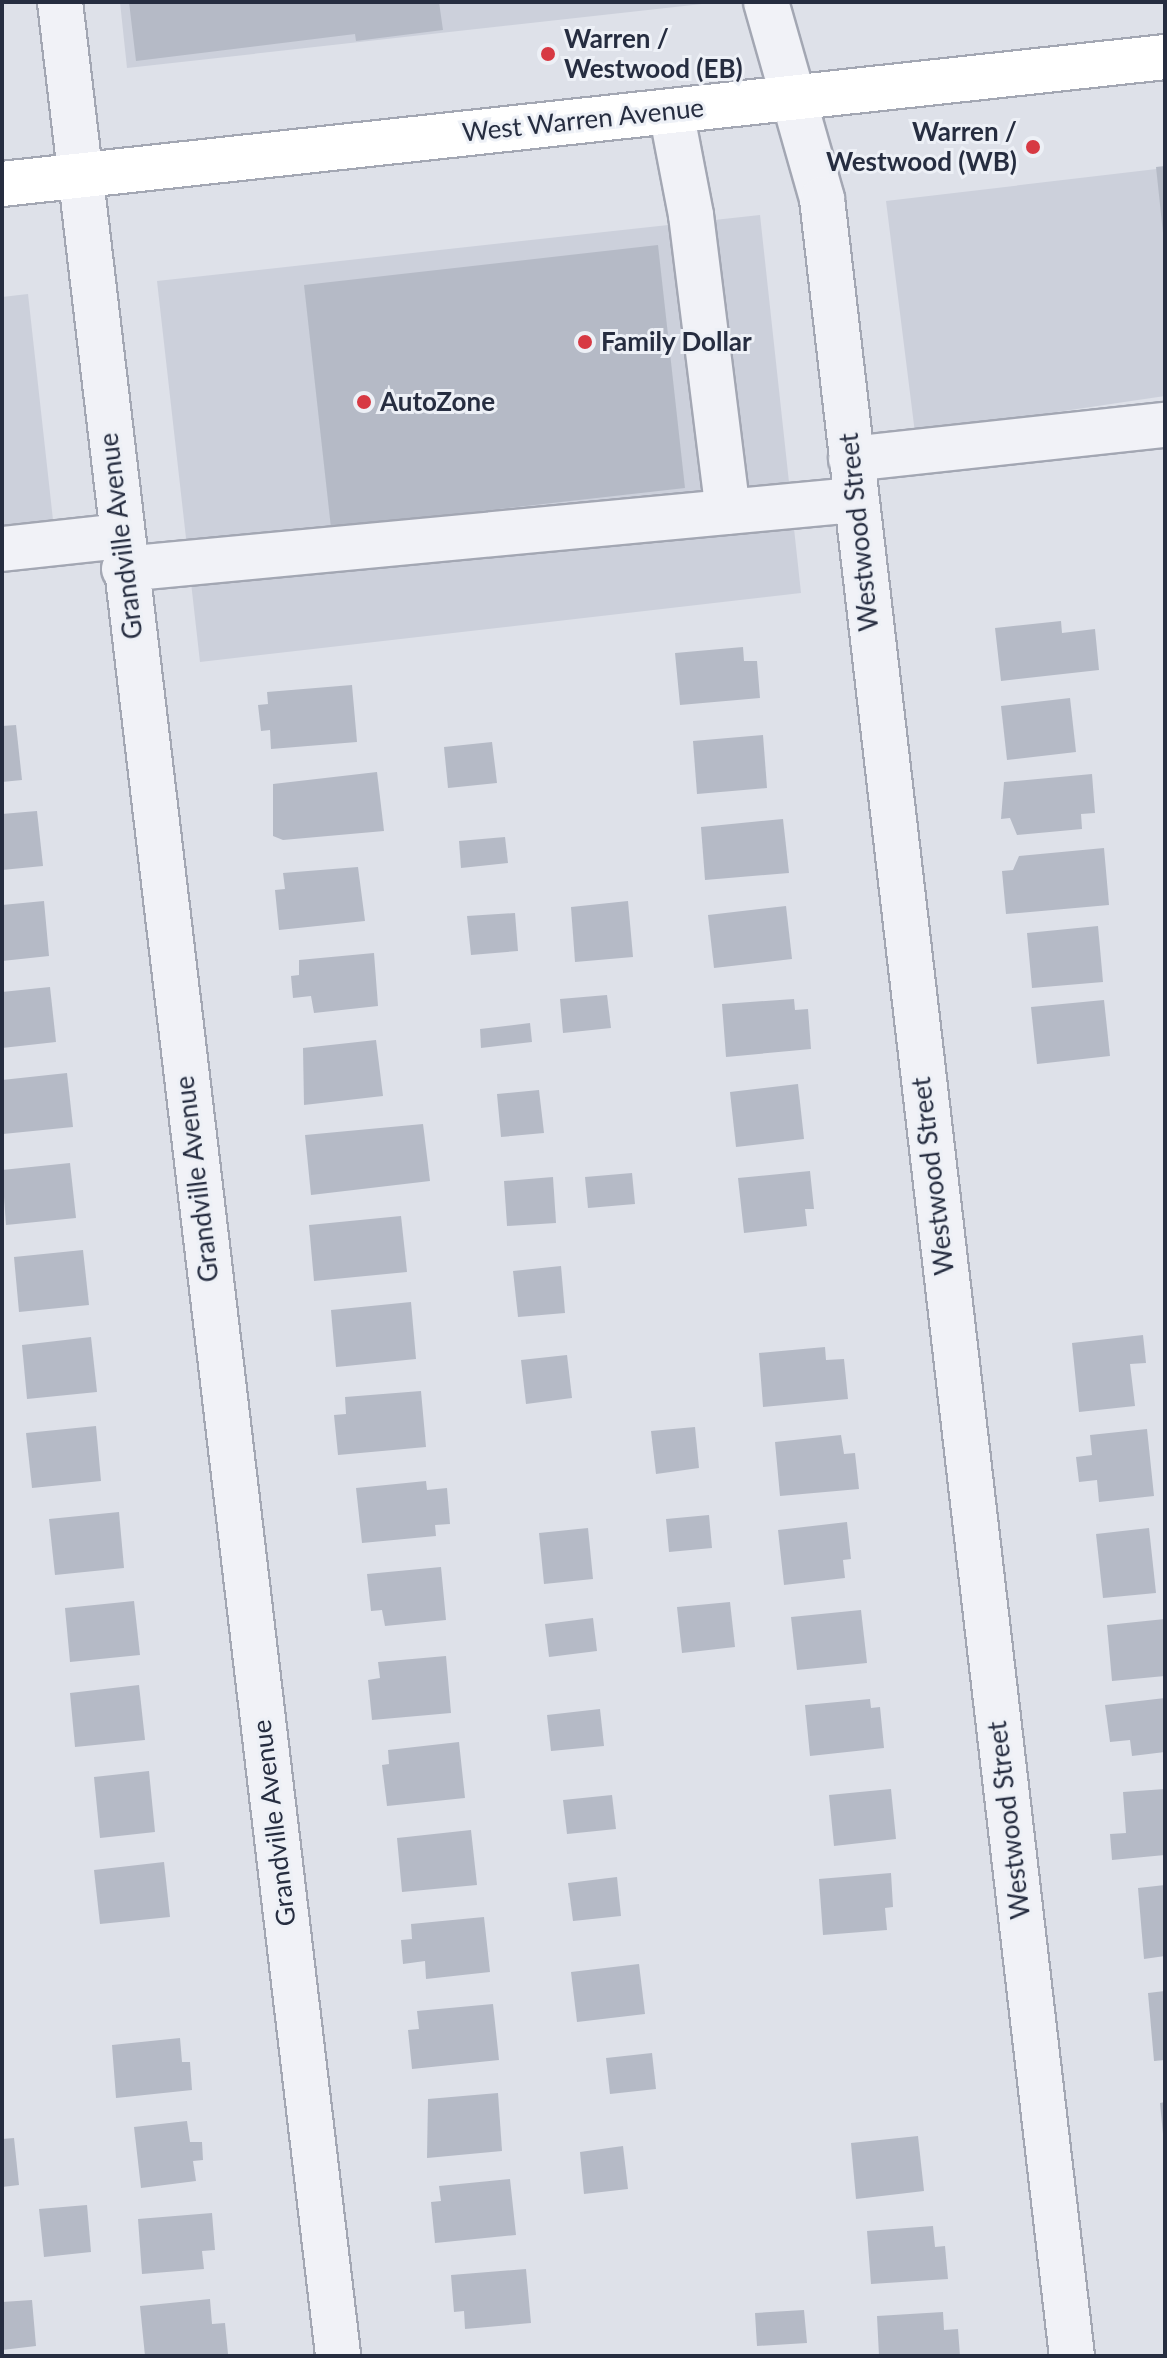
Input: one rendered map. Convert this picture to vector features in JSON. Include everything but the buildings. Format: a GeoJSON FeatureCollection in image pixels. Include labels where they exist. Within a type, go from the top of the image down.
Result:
{"type":"FeatureCollection","features":[{"type":"Feature","properties":{"kind":"main road","name":"West Warren Avenue"},"geometry":{"type":"LineString","coordinates":[[2,184],[1165,57]]}},
{"type":"Feature","properties":{"kind":"street","name":"Grandville Avenue"},"geometry":{"type":"LineString","coordinates":[[60,2],[338,2356]]}},
{"type":"Feature","properties":{"kind":"street","name":"Westwood Street"},"geometry":{"type":"LineString","coordinates":[[766,2],[822,199],[852,479],[1072,2356]]}},
{"type":"Feature","properties":{"kind":"street"},"geometry":{"type":"LineString","coordinates":[[671,111],[691,215],[728,512]]}},
{"type":"Feature","properties":{"kind":"street"},"geometry":{"type":"LineString","coordinates":[[2,549],[123,553],[728,512],[852,479],[1165,425]]}},
{"type":"Feature","properties":{"kind":"shaded area"},"geometry":{"type":"Polygon","coordinates":[[[120,2],[702,2],[702,4],[127,68],[120,2]]]}},
{"type":"Feature","properties":{"kind":"shaded area"},"geometry":{"type":"Polygon","coordinates":[[[1165,168],[1165,396],[915,433],[886,201],[1165,168]]]}},
{"type":"Feature","properties":{"kind":"shaded area"},"geometry":{"type":"Polygon","coordinates":[[[760,215],[801,593],[200,662],[157,281],[760,215]]]}},
{"type":"Feature","properties":{"kind":"shaded area"},"geometry":{"type":"Polygon","coordinates":[[[28,294],[54,529],[2,535],[2,297],[28,294]]]}},
{"type":"Feature","properties":{"kind":"place","name":"Warren / Westwood (EB)"},"geometry":{"type":"Point","coordinates":[548,54]}},
{"type":"Feature","properties":{"kind":"place","name":"Warren / Westwood (WB)"},"geometry":{"type":"Point","coordinates":[1033,147]}},
{"type":"Feature","properties":{"kind":"place","name":"Family Dollar"},"geometry":{"type":"Point","coordinates":[585,342]}},
{"type":"Feature","properties":{"kind":"place","name":"AutoZone"},"geometry":{"type":"Point","coordinates":[364,402]}}]}
